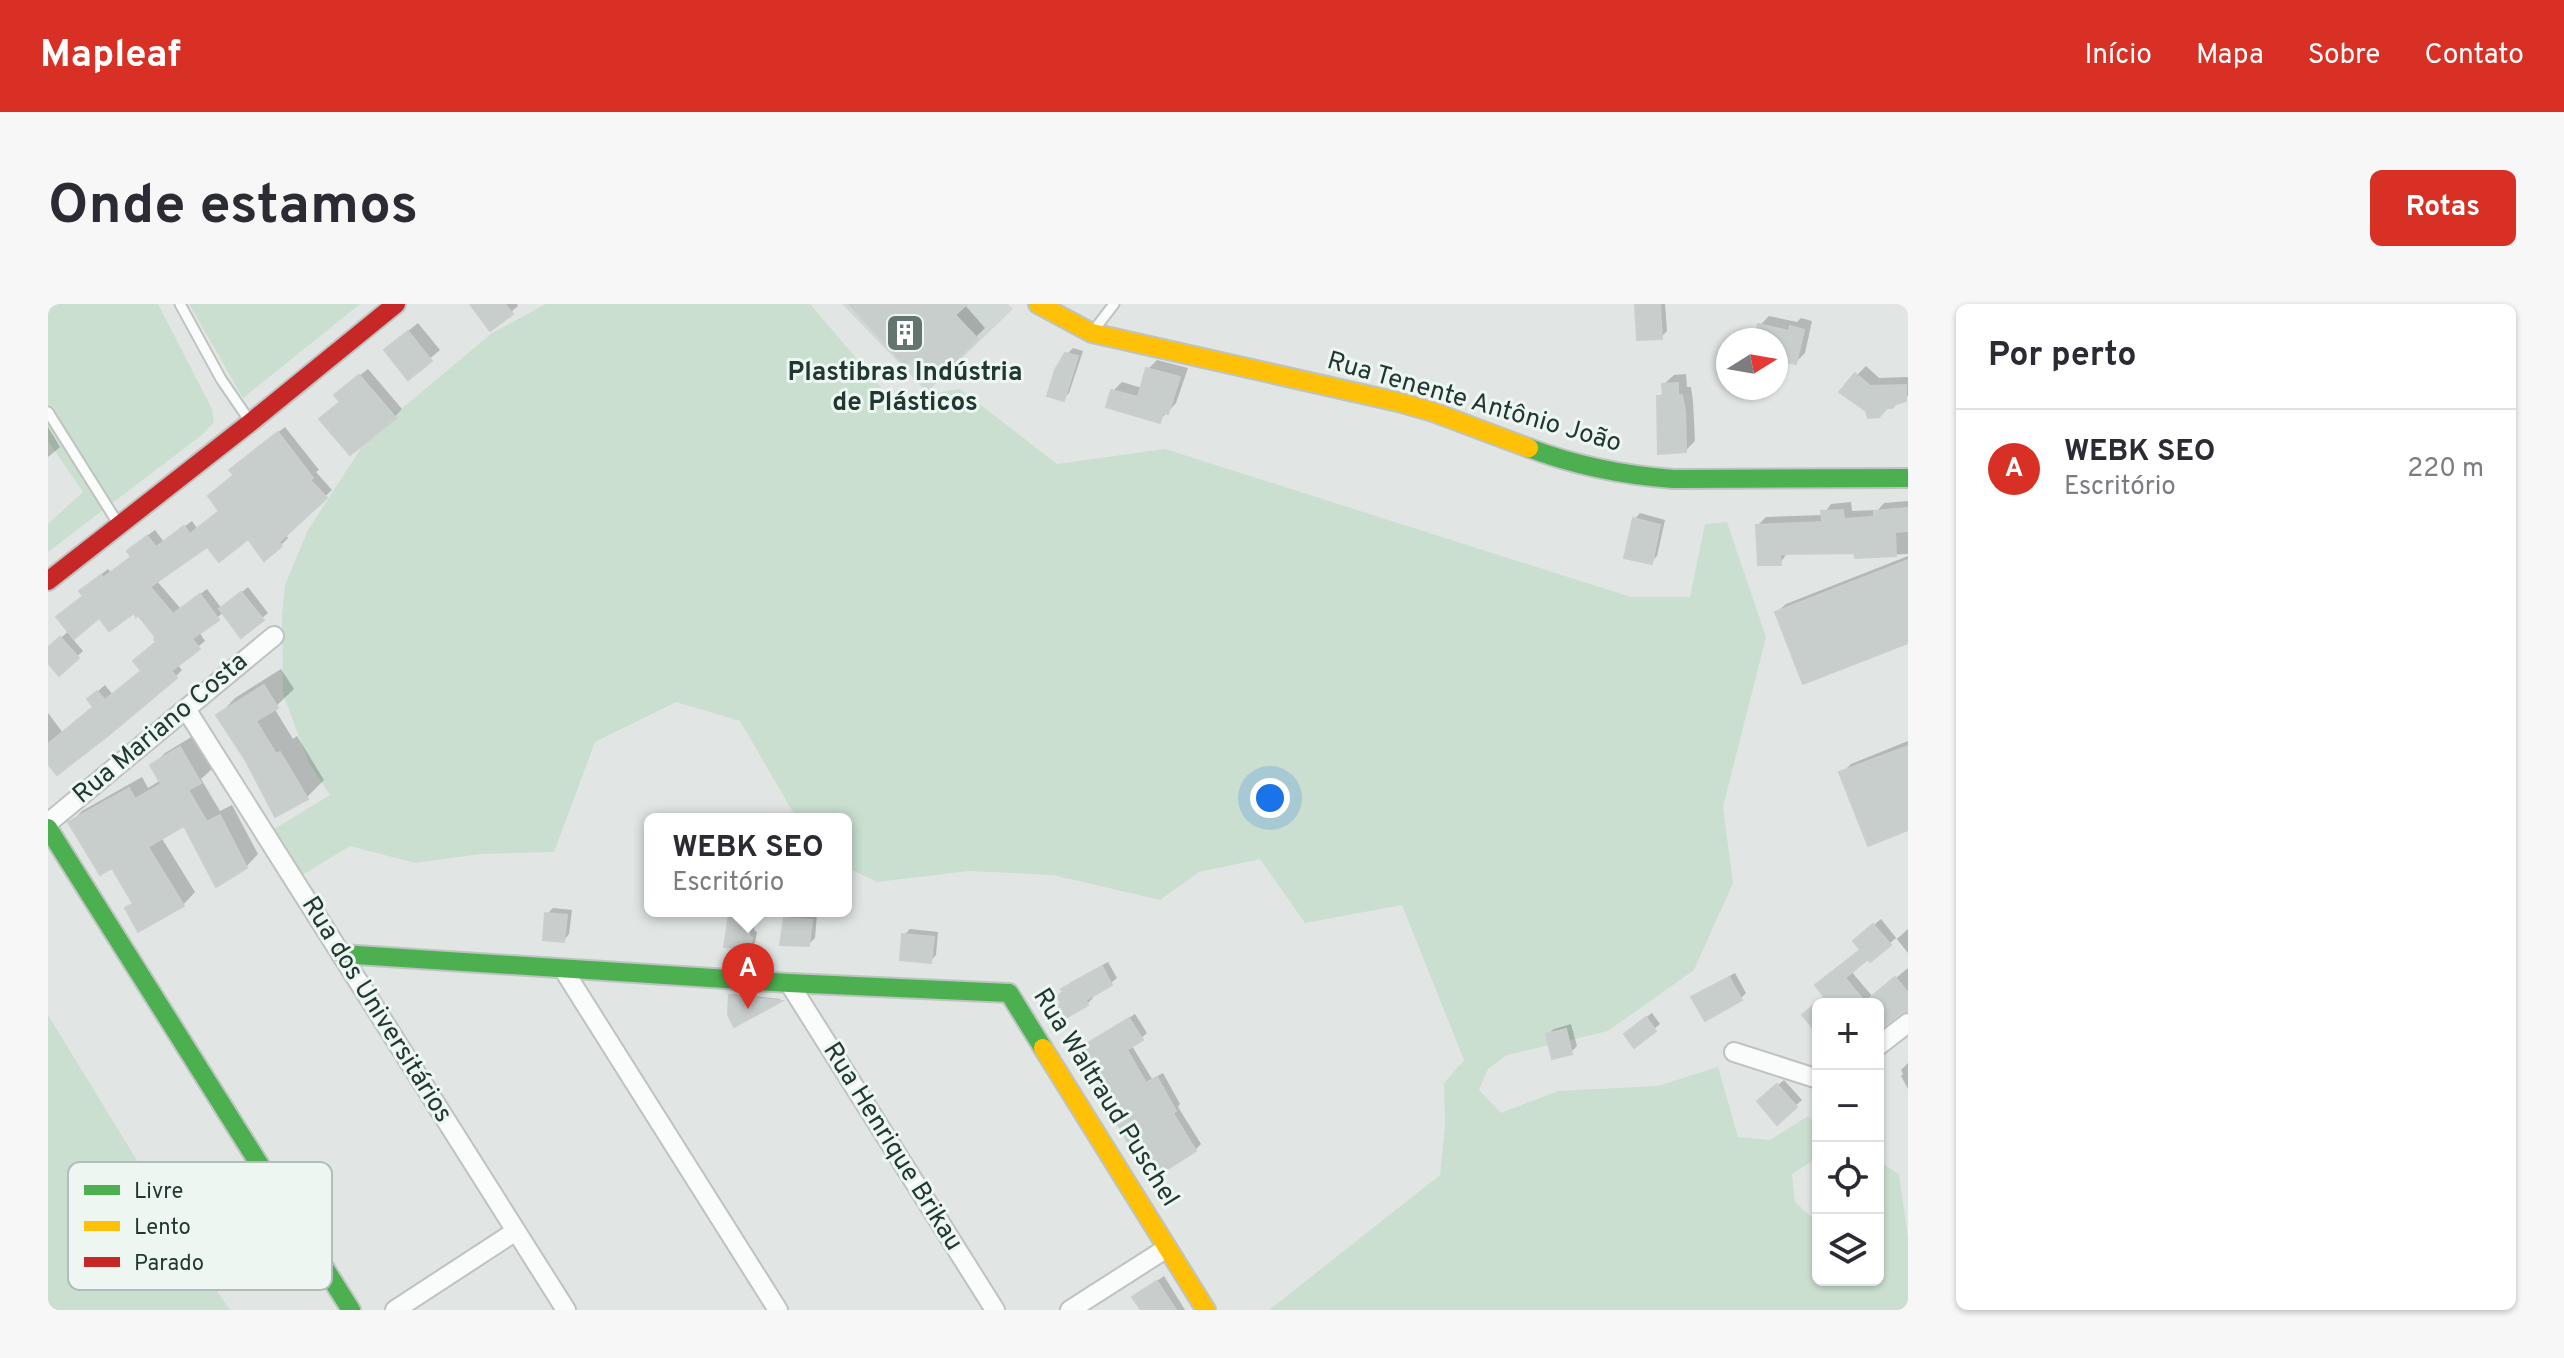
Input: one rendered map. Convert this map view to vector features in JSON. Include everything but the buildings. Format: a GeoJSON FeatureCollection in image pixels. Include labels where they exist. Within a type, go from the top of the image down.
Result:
{"type":"FeatureCollection","features":[{"type":"Feature","properties":{"kind":"street"},"geometry":{"type":"LineString","coordinates":[[48,581],[396,304]]}},
{"type":"Feature","properties":{"kind":"street","name":"Rua Tenente Antônio João"},"geometry":{"type":"LineString","coordinates":[[1038,304],[1092,333],[1398,402],[1566,462],[1595,469],[1673,479],[1908,478]]}},
{"type":"Feature","properties":{"kind":"street","name":"Rua Mariano Costa"},"geometry":{"type":"LineString","coordinates":[[48,825],[274,636]]}},
{"type":"Feature","properties":{"kind":"street","name":"Rua dos Universitários"},"geometry":{"type":"LineString","coordinates":[[186,709],[566,1310]]}},
{"type":"Feature","properties":{"kind":"street"},"geometry":{"type":"LineString","coordinates":[[48,825],[259,1162]]}},
{"type":"Feature","properties":{"kind":"street","name":"Rua Waltraud Puschel"},"geometry":{"type":"LineString","coordinates":[[341,954],[789,983],[1009,993],[1206,1310]]}},
{"type":"Feature","properties":{"kind":"street"},"geometry":{"type":"LineString","coordinates":[[563,969],[778,1310]]}},
{"type":"Feature","properties":{"kind":"street","name":"Rua Henrique Brikau"},"geometry":{"type":"LineString","coordinates":[[789,983],[995,1310]]}},
{"type":"Feature","properties":{"kind":"street"},"geometry":{"type":"LineString","coordinates":[[1884,1041],[1908,1023]]}},
{"type":"Feature","properties":{"kind":"street"},"geometry":{"type":"LineString","coordinates":[[1734,1052],[1812,1077]]}},
{"type":"Feature","properties":{"kind":"street"},"geometry":{"type":"LineString","coordinates":[[395,1310],[516,1231]]}},
{"type":"Feature","properties":{"kind":"street"},"geometry":{"type":"LineString","coordinates":[[1070,1310],[1167,1248]]}},
{"type":"Feature","properties":{"kind":"street"},"geometry":{"type":"LineString","coordinates":[[332,1280],[351,1310]]}},
{"type":"Feature","properties":{"kind":"lane"},"geometry":{"type":"LineString","coordinates":[[180,304],[221,379],[251,422]]}},
{"type":"Feature","properties":{"kind":"lane"},"geometry":{"type":"LineString","coordinates":[[1092,333],[1114,304]]}},
{"type":"Feature","properties":{"kind":"lane"},"geometry":{"type":"LineString","coordinates":[[48,412],[119,525]]}},
{"type":"Feature","properties":{"kind":"shaded area","name":"Plastibras Indústria de Plásticos"},"geometry":{"type":"Polygon","coordinates":[[[842,304],[1008,304],[1013,309],[927,392],[842,304]]]}},
{"type":"Feature","properties":{"kind":"green space"},"geometry":{"type":"Polygon","coordinates":[[[48,304],[158,304],[212,409],[214,422],[203,434],[48,552],[48,524],[83,492],[48,441],[48,304]]]}},
{"type":"Feature","properties":{"kind":"green space"},"geometry":{"type":"Polygon","coordinates":[[[189,304],[360,304],[243,398],[189,304]]]}},
{"type":"Feature","properties":{"kind":"green space"},"geometry":{"type":"Polygon","coordinates":[[[546,304],[810,304],[892,400],[960,389],[1057,464],[1165,449],[1631,597],[1690,597],[1705,524],[1727,522],[1766,637],[1723,807],[1733,883],[1694,970],[1608,1031],[1507,1055],[1488,1069],[1479,1090],[1501,1113],[1558,1091],[1658,1086],[1718,1067],[1738,1137],[1770,1140],[1808,1116],[1812,1120],[1812,1161],[1792,1174],[1795,1202],[1812,1218],[1812,1286],[1884,1286],[1884,1165],[1899,1174],[1908,1238],[1908,1310],[1269,1310],[1440,1175],[1445,1126],[1444,1083],[1464,1060],[1402,905],[1305,923],[1260,859],[1199,872],[1160,900],[1053,875],[969,871],[877,882],[852,870],[852,813],[794,813],[740,721],[676,702],[595,742],[554,852],[480,854],[415,863],[350,846],[299,877],[271,831],[330,795],[309,763],[283,694],[282,615],[285,585],[308,530],[369,436],[492,333],[546,304]]]}},
{"type":"Feature","properties":{"kind":"green space"},"geometry":{"type":"Polygon","coordinates":[[[48,1015],[138,1162],[68,1162],[68,1290],[216,1290],[230,1310],[48,1310],[48,1015]]]}},
{"type":"Feature","properties":{"kind":"traffic: fast"},"geometry":{"type":"LineString","coordinates":[[1529,448],[1600,469],[1673,479],[1908,478]]}},
{"type":"Feature","properties":{"kind":"traffic: fast"},"geometry":{"type":"LineString","coordinates":[[48,828],[258,1162]]}},
{"type":"Feature","properties":{"kind":"traffic: fast"},"geometry":{"type":"LineString","coordinates":[[341,954],[789,983],[1009,993],[1043,1048]]}},
{"type":"Feature","properties":{"kind":"traffic: fast"},"geometry":{"type":"LineString","coordinates":[[332,1280],[351,1310]]}},
{"type":"Feature","properties":{"kind":"traffic: slow"},"geometry":{"type":"LineString","coordinates":[[1038,304],[1092,333],[1398,402],[1529,448]]}},
{"type":"Feature","properties":{"kind":"traffic: slow"},"geometry":{"type":"LineString","coordinates":[[1043,1048],[1206,1310]]}},
{"type":"Feature","properties":{"kind":"traffic: jam"},"geometry":{"type":"LineString","coordinates":[[48,581],[396,304]]}},
{"type":"Feature","properties":{"kind":"place","name":"Plastibras Indústria de Plásticos"},"geometry":{"type":"Point","coordinates":[905,333]}},
{"type":"Feature","properties":{"kind":"place","name":"WEBK SEO"},"geometry":{"type":"Point","coordinates":[748,1009]}}]}
